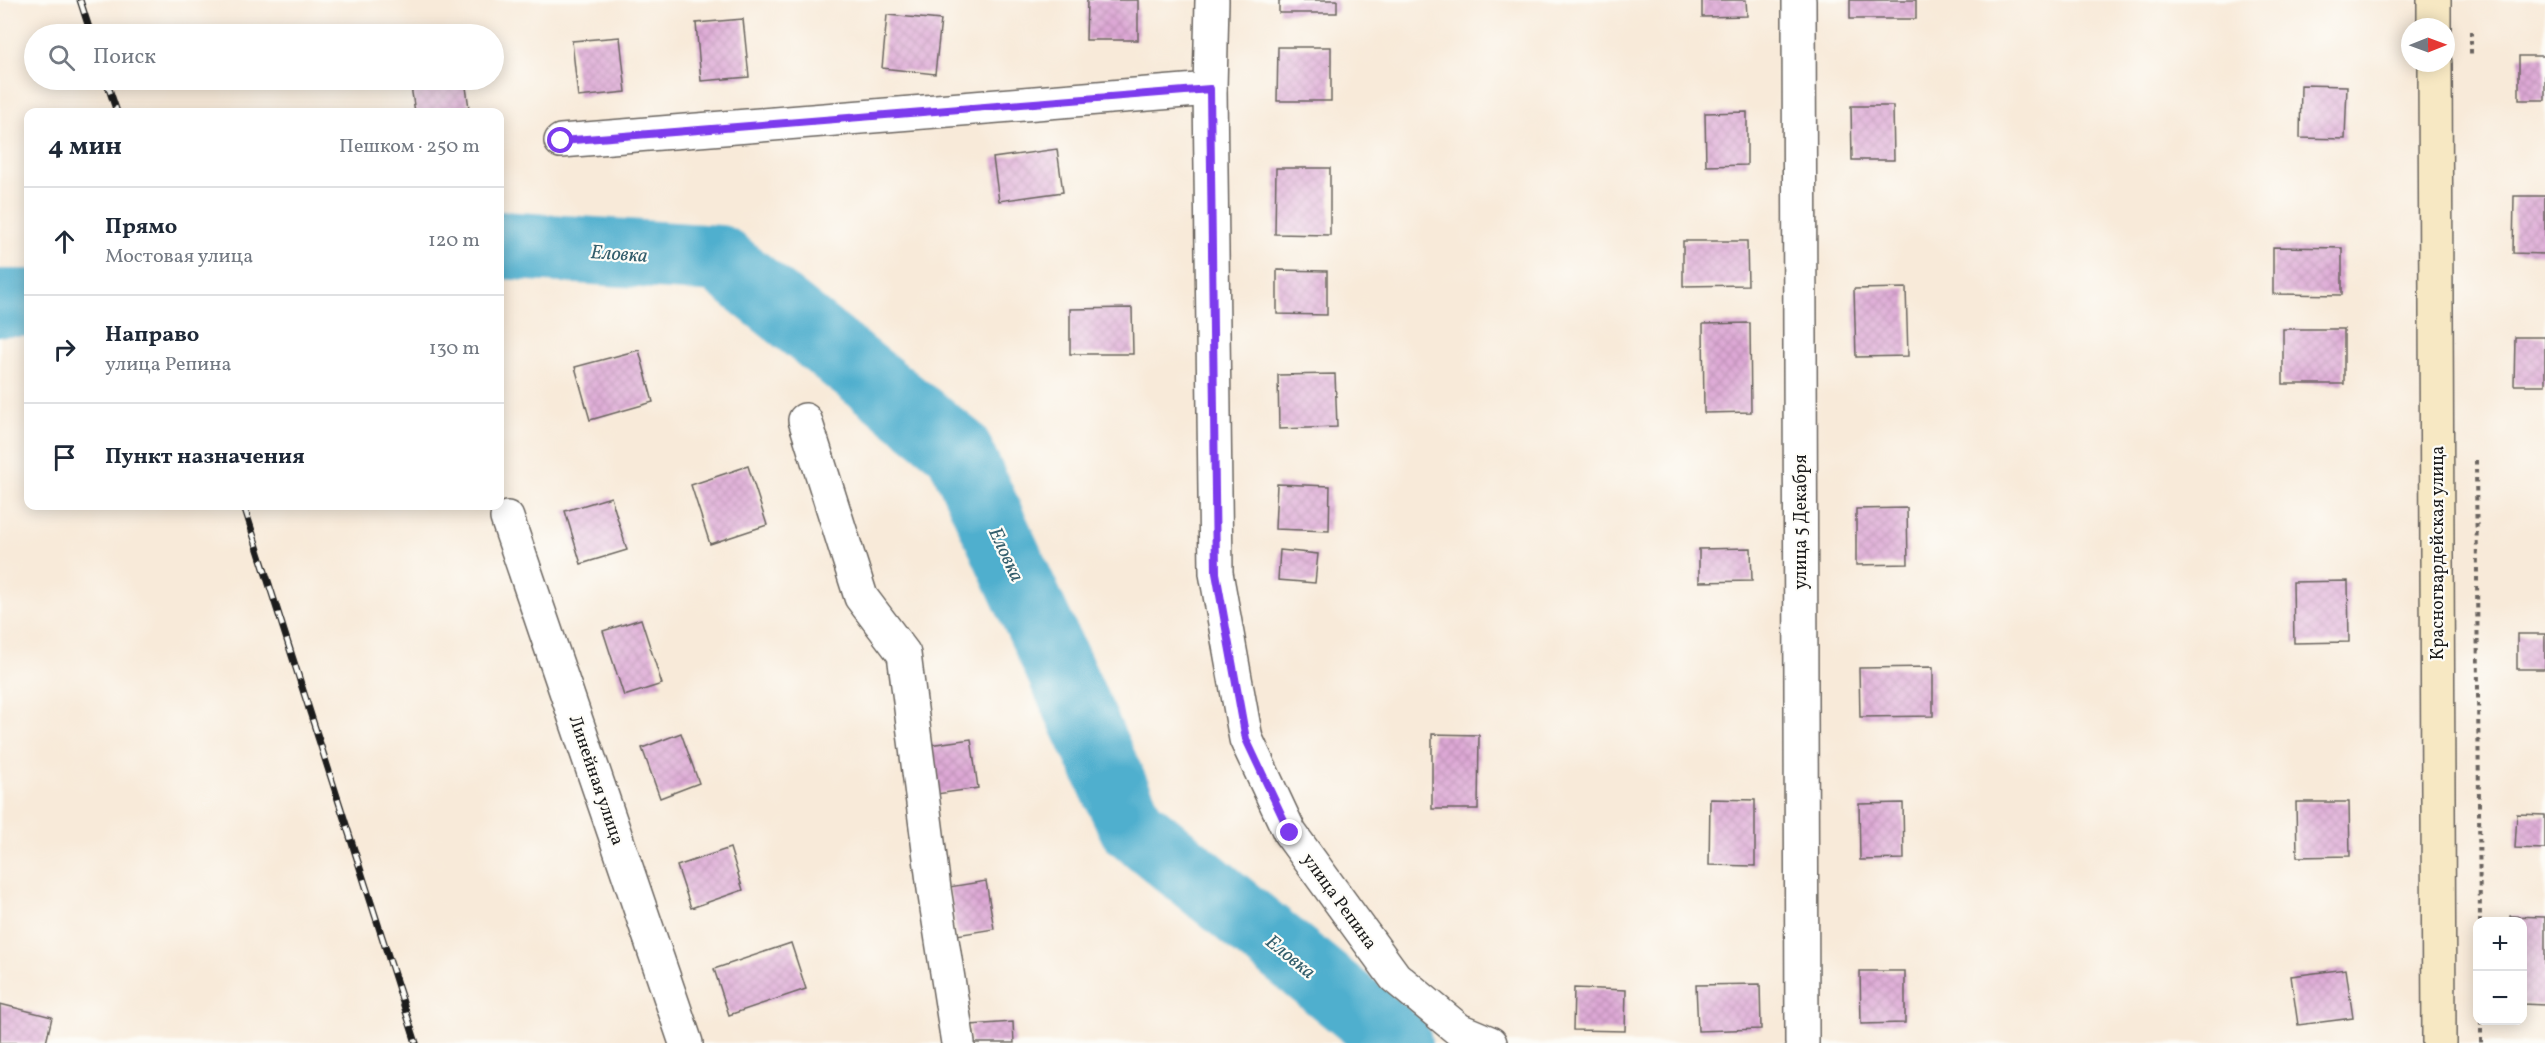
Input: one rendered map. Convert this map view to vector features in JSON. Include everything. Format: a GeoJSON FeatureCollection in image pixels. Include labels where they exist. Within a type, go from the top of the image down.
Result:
{"type":"FeatureCollection","features":[{"type":"Feature","properties":{"kind":"main road"},"geometry":{"type":"LineString","coordinates":[[2434,0],[2434,18]]}},
{"type":"Feature","properties":{"kind":"main road","name":"Красногвардейская улица"},"geometry":{"type":"LineString","coordinates":[[2435,72],[2439,1043]]}},
{"type":"Feature","properties":{"kind":"street","name":"улица Репина"},"geometry":{"type":"LineString","coordinates":[[1212,0],[1210,89],[1216,573],[1246,739],[1290,833],[1395,977],[1459,1030],[1490,1043]]}},
{"type":"Feature","properties":{"kind":"street","name":"улица 5 Декабря"},"geometry":{"type":"LineString","coordinates":[[1798,0],[1802,1043]]}},
{"type":"Feature","properties":{"kind":"street"},"geometry":{"type":"LineString","coordinates":[[561,141],[1210,89]]}},
{"type":"Feature","properties":{"kind":"street"},"geometry":{"type":"LineString","coordinates":[[805,420],[861,597],[904,654],[934,889],[958,1043]]}},
{"type":"Feature","properties":{"kind":"street","name":"Линейная улица"},"geometry":{"type":"LineString","coordinates":[[507,518],[686,1043]]}},
{"type":"Feature","properties":{"kind":"path"},"geometry":{"type":"LineString","coordinates":[[2481,1025],[2481,1043]]}},
{"type":"Feature","properties":{"kind":"building"},"geometry":{"type":"Polygon","coordinates":[[[1087,0],[1138,0],[1138,40],[1086,40],[1087,0]]]}},
{"type":"Feature","properties":{"kind":"building"},"geometry":{"type":"Polygon","coordinates":[[[1279,0],[1337,0],[1337,13],[1279,13],[1279,0]]]}},
{"type":"Feature","properties":{"kind":"building"},"geometry":{"type":"Polygon","coordinates":[[[1702,0],[1746,0],[1747,16],[1702,17],[1702,0]]]}},
{"type":"Feature","properties":{"kind":"building"},"geometry":{"type":"Polygon","coordinates":[[[1850,0],[1916,0],[1916,19],[1850,19],[1850,0]]]}},
{"type":"Feature","properties":{"kind":"building"},"geometry":{"type":"Polygon","coordinates":[[[887,15],[941,20],[935,74],[882,68],[887,15]]]}},
{"type":"Feature","properties":{"kind":"building"},"geometry":{"type":"Polygon","coordinates":[[[743,19],[749,77],[701,81],[696,23],[743,19]]]}},
{"type":"Feature","properties":{"kind":"building"},"geometry":{"type":"Polygon","coordinates":[[[620,37],[626,92],[578,97],[572,41],[620,37]]]}},
{"type":"Feature","properties":{"kind":"building"},"geometry":{"type":"Polygon","coordinates":[[[1278,47],[1331,47],[1331,101],[1277,101],[1278,47]]]}},
{"type":"Feature","properties":{"kind":"building"},"geometry":{"type":"Polygon","coordinates":[[[2519,56],[2545,56],[2545,100],[2519,100],[2519,56]]]}},
{"type":"Feature","properties":{"kind":"building"},"geometry":{"type":"Polygon","coordinates":[[[2301,85],[2347,86],[2345,139],[2300,138],[2301,85]]]}},
{"type":"Feature","properties":{"kind":"building"},"geometry":{"type":"Polygon","coordinates":[[[412,90],[466,90],[469,108],[414,108],[412,90]]]}},
{"type":"Feature","properties":{"kind":"building"},"geometry":{"type":"Polygon","coordinates":[[[1851,106],[1893,106],[1894,160],[1852,160],[1851,106]]]}},
{"type":"Feature","properties":{"kind":"building"},"geometry":{"type":"Polygon","coordinates":[[[1747,112],[1747,165],[1706,166],[1705,113],[1747,112]]]}},
{"type":"Feature","properties":{"kind":"building"},"geometry":{"type":"Polygon","coordinates":[[[1057,149],[1063,192],[999,201],[993,158],[1057,149]]]}},
{"type":"Feature","properties":{"kind":"building"},"geometry":{"type":"Polygon","coordinates":[[[1276,168],[1330,168],[1330,235],[1275,234],[1276,168]]]}},
{"type":"Feature","properties":{"kind":"building"},"geometry":{"type":"Polygon","coordinates":[[[2514,196],[2545,196],[2545,254],[2513,253],[2514,196]]]}},
{"type":"Feature","properties":{"kind":"building"},"geometry":{"type":"Polygon","coordinates":[[[1683,241],[1747,241],[1748,285],[1683,286],[1683,241]]]}},
{"type":"Feature","properties":{"kind":"building"},"geometry":{"type":"Polygon","coordinates":[[[2273,247],[2342,248],[2342,295],[2273,294],[2273,247]]]}},
{"type":"Feature","properties":{"kind":"building"},"geometry":{"type":"Polygon","coordinates":[[[1277,270],[1327,271],[1327,315],[1277,314],[1277,270]]]}},
{"type":"Feature","properties":{"kind":"building"},"geometry":{"type":"Polygon","coordinates":[[[1906,288],[1908,356],[1856,357],[1854,289],[1906,288]]]}},
{"type":"Feature","properties":{"kind":"building"},"geometry":{"type":"Polygon","coordinates":[[[1132,308],[1133,354],[1070,354],[1070,309],[1132,308]]]}},
{"type":"Feature","properties":{"kind":"building"},"geometry":{"type":"Polygon","coordinates":[[[1750,323],[1751,412],[1704,413],[1703,324],[1750,323]]]}},
{"type":"Feature","properties":{"kind":"building"},"geometry":{"type":"Polygon","coordinates":[[[2283,329],[2344,329],[2344,384],[2283,384],[2283,329]]]}},
{"type":"Feature","properties":{"kind":"building"},"geometry":{"type":"Polygon","coordinates":[[[2515,337],[2545,337],[2545,385],[2514,385],[2515,337]]]}},
{"type":"Feature","properties":{"kind":"building"},"geometry":{"type":"Polygon","coordinates":[[[639,350],[653,402],[590,420],[575,367],[639,350]]]}},
{"type":"Feature","properties":{"kind":"building"},"geometry":{"type":"Polygon","coordinates":[[[1335,374],[1337,427],[1279,429],[1278,375],[1335,374]]]}},
{"type":"Feature","properties":{"kind":"building"},"geometry":{"type":"Polygon","coordinates":[[[748,466],[767,525],[710,544],[691,485],[748,466]]]}},
{"type":"Feature","properties":{"kind":"building"},"geometry":{"type":"Polygon","coordinates":[[[1277,484],[1330,486],[1329,531],[1275,529],[1277,484]]]}},
{"type":"Feature","properties":{"kind":"building"},"geometry":{"type":"Polygon","coordinates":[[[611,497],[627,550],[581,564],[565,511],[611,497]]]}},
{"type":"Feature","properties":{"kind":"building"},"geometry":{"type":"Polygon","coordinates":[[[1907,508],[1908,564],[1856,565],[1856,509],[1907,508]]]}},
{"type":"Feature","properties":{"kind":"building"},"geometry":{"type":"Polygon","coordinates":[[[1751,548],[1752,581],[1699,582],[1699,549],[1751,548]]]}},
{"type":"Feature","properties":{"kind":"building"},"geometry":{"type":"Polygon","coordinates":[[[1280,550],[1318,554],[1315,583],[1278,580],[1280,550]]]}},
{"type":"Feature","properties":{"kind":"building"},"geometry":{"type":"Polygon","coordinates":[[[2348,581],[2349,642],[2294,643],[2293,582],[2348,581]]]}},
{"type":"Feature","properties":{"kind":"building"},"geometry":{"type":"Polygon","coordinates":[[[641,619],[662,684],[624,696],[603,631],[641,619]]]}},
{"type":"Feature","properties":{"kind":"building"},"geometry":{"type":"Polygon","coordinates":[[[2517,634],[2545,634],[2545,669],[2517,669],[2517,634]]]}},
{"type":"Feature","properties":{"kind":"building"},"geometry":{"type":"Polygon","coordinates":[[[1933,667],[1933,716],[1860,717],[1859,668],[1933,667]]]}},
{"type":"Feature","properties":{"kind":"building"},"geometry":{"type":"Polygon","coordinates":[[[681,733],[699,783],[660,798],[642,748],[681,733]]]}},
{"type":"Feature","properties":{"kind":"building"},"geometry":{"type":"Polygon","coordinates":[[[1432,734],[1479,735],[1478,809],[1432,809],[1432,734]]]}},
{"type":"Feature","properties":{"kind":"building"},"geometry":{"type":"Polygon","coordinates":[[[971,739],[978,788],[937,794],[929,745],[971,739]]]}},
{"type":"Feature","properties":{"kind":"building"},"geometry":{"type":"Polygon","coordinates":[[[1710,799],[1755,800],[1755,866],[1709,865],[1710,799]]]}},
{"type":"Feature","properties":{"kind":"building"},"geometry":{"type":"Polygon","coordinates":[[[2296,802],[2349,802],[2350,856],[2297,857],[2296,802]]]}},
{"type":"Feature","properties":{"kind":"building"},"geometry":{"type":"Polygon","coordinates":[[[1903,803],[1904,859],[1860,860],[1859,804],[1903,803]]]}},
{"type":"Feature","properties":{"kind":"building"},"geometry":{"type":"Polygon","coordinates":[[[2517,814],[2545,815],[2545,849],[2515,848],[2517,814]]]}},
{"type":"Feature","properties":{"kind":"building"},"geometry":{"type":"Polygon","coordinates":[[[730,848],[743,890],[691,908],[677,866],[730,848]]]}},
{"type":"Feature","properties":{"kind":"building"},"geometry":{"type":"Polygon","coordinates":[[[986,881],[994,929],[957,935],[949,887],[986,881]]]}},
{"type":"Feature","properties":{"kind":"building"},"geometry":{"type":"Polygon","coordinates":[[[2510,916],[2545,917],[2545,1005],[2527,1004],[2527,917],[2510,916]]]}},
{"type":"Feature","properties":{"kind":"building"},"geometry":{"type":"Polygon","coordinates":[[[791,943],[806,989],[729,1015],[714,969],[791,943]]]}},
{"type":"Feature","properties":{"kind":"building"},"geometry":{"type":"Polygon","coordinates":[[[2346,969],[2353,1018],[2298,1025],[2291,976],[2346,969]]]}},
{"type":"Feature","properties":{"kind":"building"},"geometry":{"type":"Polygon","coordinates":[[[1860,971],[1905,971],[1905,1023],[1861,1024],[1860,971]]]}},
{"type":"Feature","properties":{"kind":"building"},"geometry":{"type":"Polygon","coordinates":[[[1760,984],[1761,1029],[1698,1031],[1696,985],[1760,984]]]}},
{"type":"Feature","properties":{"kind":"building"},"geometry":{"type":"Polygon","coordinates":[[[1574,988],[1626,990],[1625,1031],[1573,1030],[1574,988]]]}},
{"type":"Feature","properties":{"kind":"building"},"geometry":{"type":"Polygon","coordinates":[[[0,1004],[52,1017],[46,1043],[0,1043],[0,1004]]]}},
{"type":"Feature","properties":{"kind":"building"},"geometry":{"type":"Polygon","coordinates":[[[1013,1022],[1014,1043],[971,1043],[970,1025],[1013,1022]]]}},
{"type":"Feature","properties":{"kind":"waterway","name":"Еловка"},"geometry":{"type":"LineString","coordinates":[[504,245],[719,259],[958,449],[1132,826],[1398,1043]]}},
{"type":"Feature","properties":{"kind":"waterway","name":"Еловка"},"geometry":{"type":"LineString","coordinates":[[0,303],[24,303]]}},
{"type":"Feature","properties":{"kind":"railway"},"geometry":{"type":"LineString","coordinates":[[80,0],[88,24]]}},
{"type":"Feature","properties":{"kind":"railway"},"geometry":{"type":"LineString","coordinates":[[109,90],[116,108]]}},
{"type":"Feature","properties":{"kind":"railway"},"geometry":{"type":"LineString","coordinates":[[245,510],[416,1043]]}},
{"type":"Feature","properties":{"kind":"route"},"geometry":{"type":"LineString","coordinates":[[561,141],[1210,89],[1216,573],[1246,739],[1290,833]]}}]}
